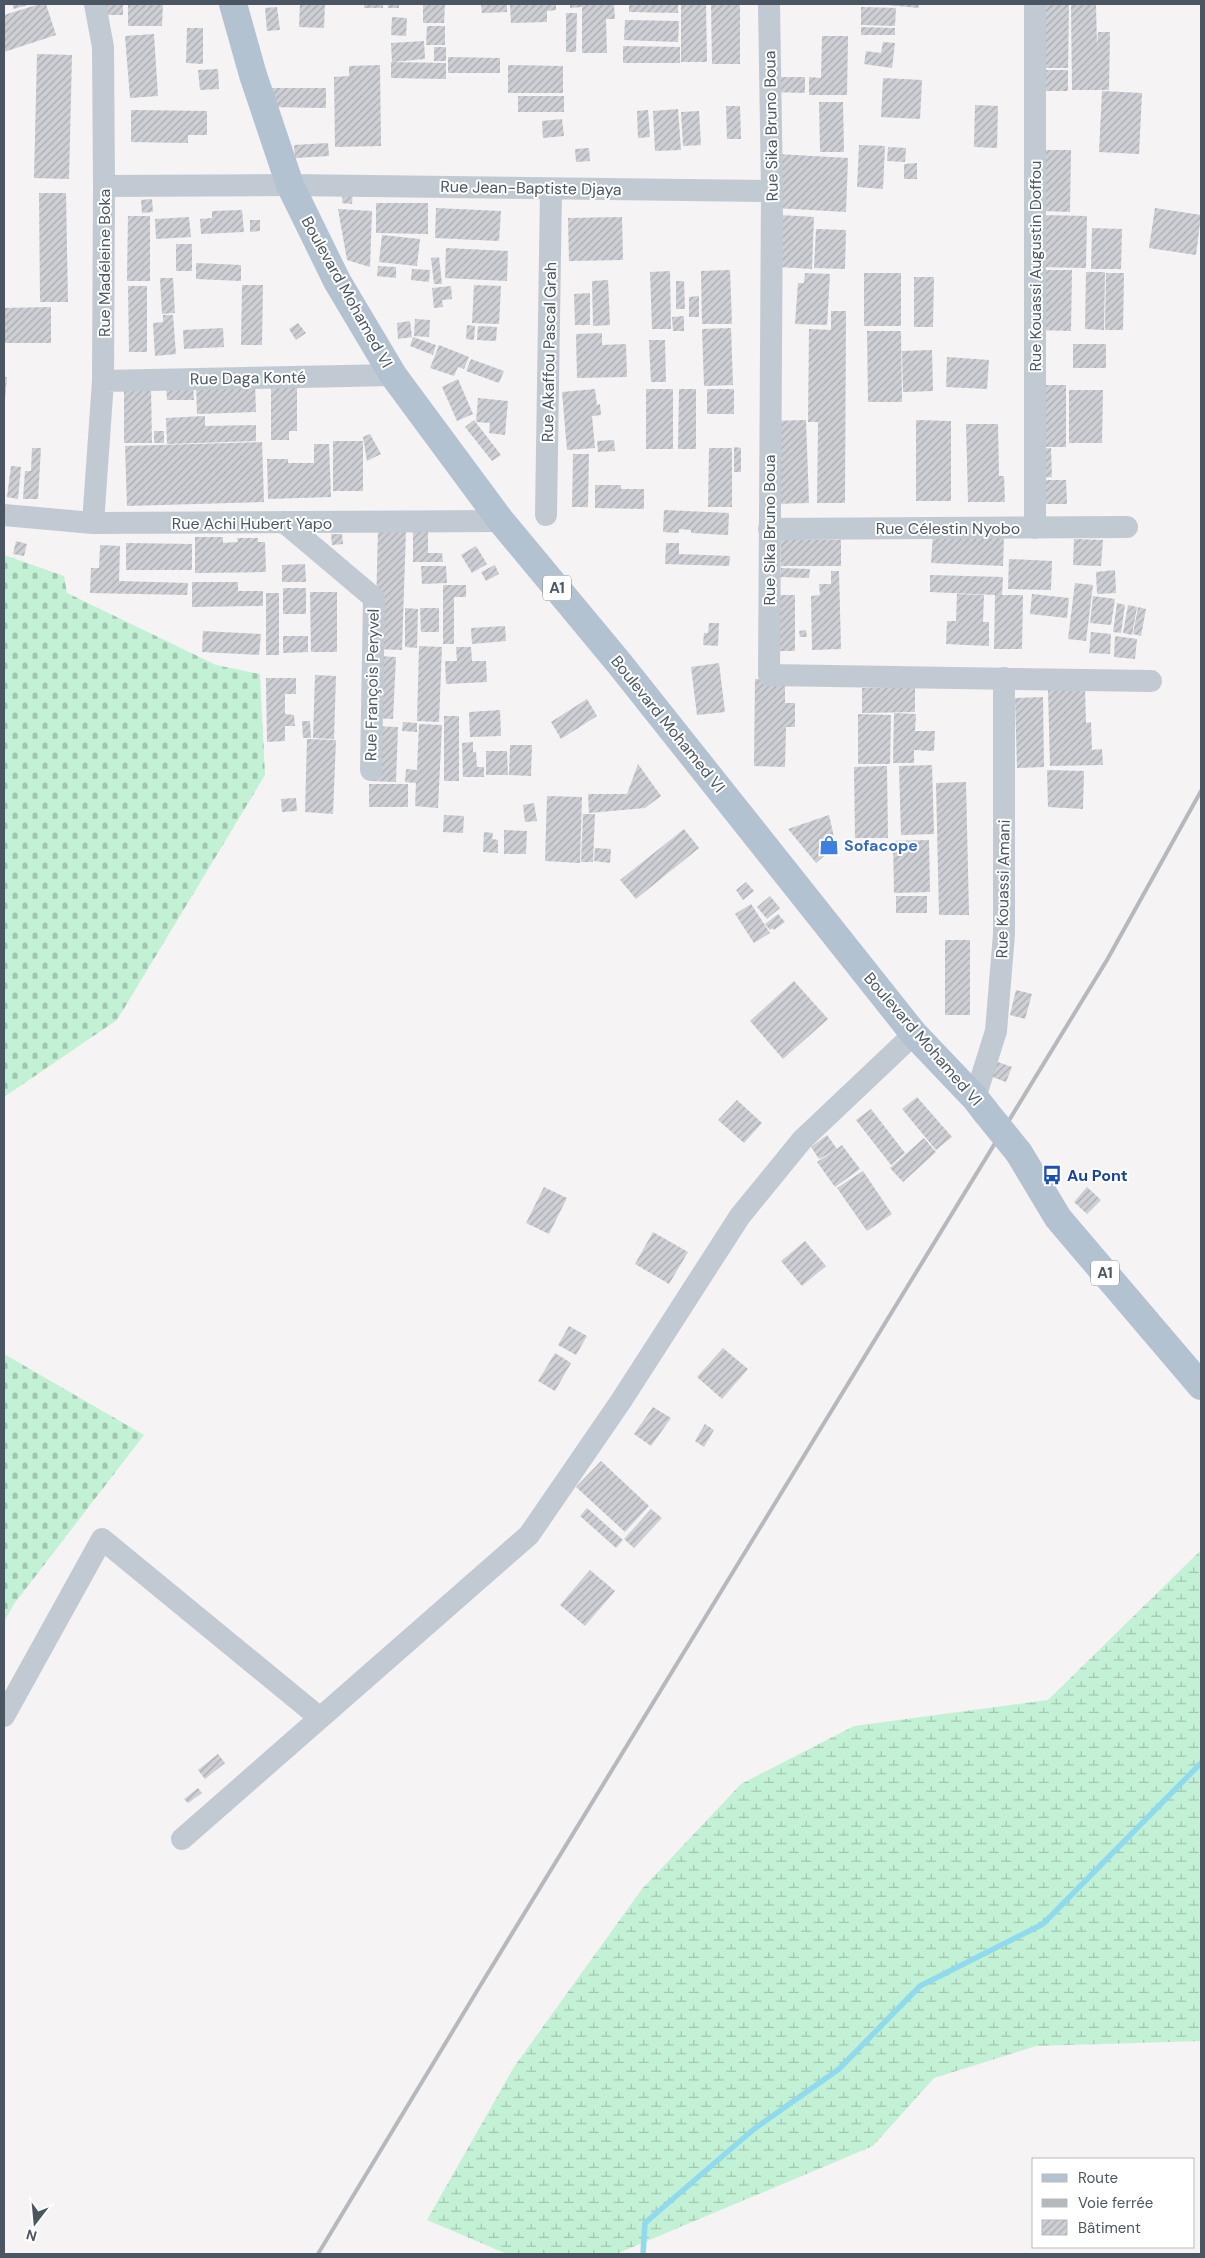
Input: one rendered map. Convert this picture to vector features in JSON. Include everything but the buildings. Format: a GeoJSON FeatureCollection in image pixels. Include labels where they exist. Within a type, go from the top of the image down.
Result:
{"type":"FeatureCollection","features":[{"type":"Feature","properties":{"kind":"main road","name":"Boulevard Mohamed VI"},"geometry":{"type":"LineString","coordinates":[[233,4],[253,75],[290,185],[337,281],[392,375],[501,521],[619,662],[914,1034],[980,1104],[1019,1154],[1058,1218],[1201,1386]]}},
{"type":"Feature","properties":{"kind":"street","name":"Rue Madéleine Boka"},"geometry":{"type":"LineString","coordinates":[[93,523],[103,381],[104,186],[103,47],[95,4]]}},
{"type":"Feature","properties":{"kind":"street","name":"Rue Sika Bruno Boua"},"geometry":{"type":"LineString","coordinates":[[769,4],[772,191],[769,675],[1151,681]]}},
{"type":"Feature","properties":{"kind":"street","name":"Rue Kouassi Augustin Doffou"},"geometry":{"type":"LineString","coordinates":[[1035,4],[1035,528]]}},
{"type":"Feature","properties":{"kind":"street","name":"Rue Jean-Baptiste Djaya"},"geometry":{"type":"LineString","coordinates":[[104,186],[290,185],[772,191]]}},
{"type":"Feature","properties":{"kind":"street","name":"Rue Akaffou Pascal Grah"},"geometry":{"type":"LineString","coordinates":[[546,515],[551,189]]}},
{"type":"Feature","properties":{"kind":"street","name":"Rue Daga Konté"},"geometry":{"type":"LineString","coordinates":[[103,381],[392,375]]}},
{"type":"Feature","properties":{"kind":"street","name":"Rue Achi Hubert Yapo"},"geometry":{"type":"LineString","coordinates":[[4,515],[93,523],[501,521]]}},
{"type":"Feature","properties":{"kind":"street","name":"Rue François Peryvel"},"geometry":{"type":"LineString","coordinates":[[284,522],[374,598],[371,770]]}},
{"type":"Feature","properties":{"kind":"street","name":"Rue Célestin Nyobo"},"geometry":{"type":"LineString","coordinates":[[769,529],[1127,527]]}},
{"type":"Feature","properties":{"kind":"street","name":"Rue Kouassi Amani"},"geometry":{"type":"LineString","coordinates":[[980,1104],[996,1031],[1004,934],[1004,678]]}},
{"type":"Feature","properties":{"kind":"street"},"geometry":{"type":"LineString","coordinates":[[182,1839],[529,1535],[621,1402],[740,1216],[802,1140],[914,1034]]}},
{"type":"Feature","properties":{"kind":"street"},"geometry":{"type":"LineString","coordinates":[[4,1716],[102,1540],[320,1718]]}},
{"type":"Feature","properties":{"kind":"green space"},"geometry":{"type":"Polygon","coordinates":[[[4,555],[64,576],[67,593],[216,665],[260,674],[265,775],[117,1020],[4,1097],[4,555]]]}},
{"type":"Feature","properties":{"kind":"green space"},"geometry":{"type":"Polygon","coordinates":[[[4,1354],[144,1435],[14,1604],[4,1622],[4,1354]]]}},
{"type":"Feature","properties":{"kind":"green space"},"geometry":{"type":"Polygon","coordinates":[[[1199,1552],[1201,1553],[1201,2041],[1036,2046],[934,2078],[873,2146],[616,2254],[507,2254],[427,2220],[514,2067],[642,1889],[741,1784],[854,1726],[1048,1700],[1199,1552]]]}},
{"type":"Feature","properties":{"kind":"waterway"},"geometry":{"type":"LineString","coordinates":[[643,2254],[645,2223],[754,2129],[839,2069],[920,1986],[1043,1924],[1201,1763]]}},
{"type":"Feature","properties":{"kind":"railway"},"geometry":{"type":"LineString","coordinates":[[318,2254],[1107,960],[1201,791]]}},
{"type":"Feature","properties":{"kind":"place","name":"Sofacope"},"geometry":{"type":"Point","coordinates":[829,845]}},
{"type":"Feature","properties":{"kind":"place","name":"Au Pont"},"geometry":{"type":"Point","coordinates":[1052,1175]}}]}
